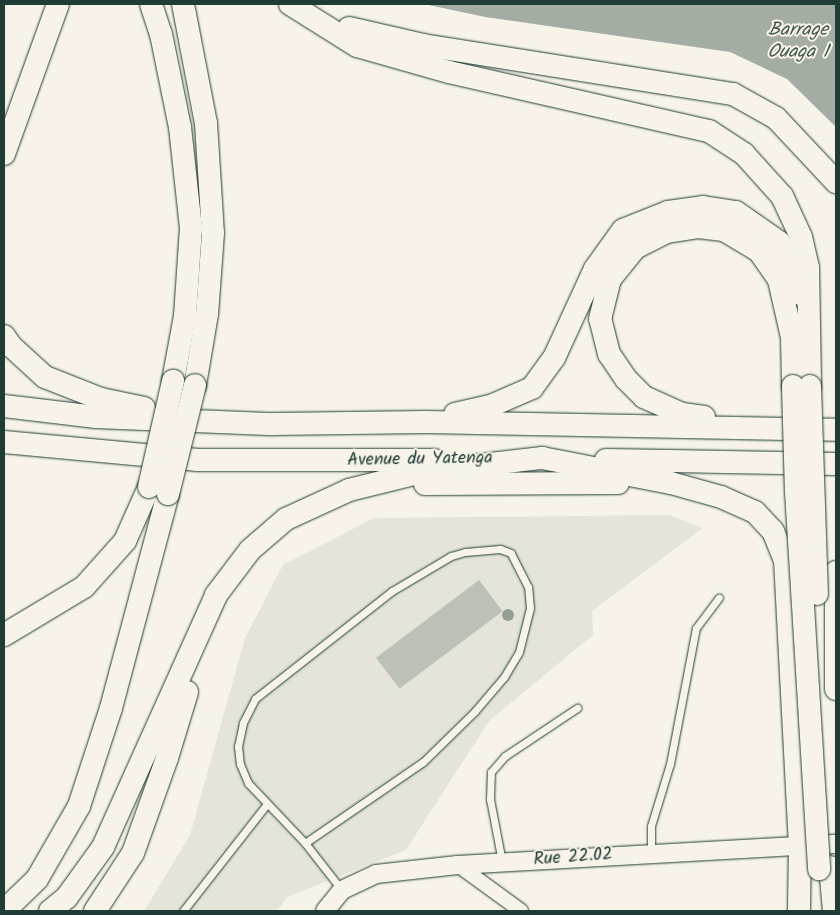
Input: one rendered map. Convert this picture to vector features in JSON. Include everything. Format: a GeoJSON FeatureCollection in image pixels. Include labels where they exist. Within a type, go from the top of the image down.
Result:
{"type":"FeatureCollection","features":[{"type":"Feature","properties":{"kind":"main road"},"geometry":{"type":"LineString","coordinates":[[4,154],[58,4]]}},
{"type":"Feature","properties":{"kind":"main road"},"geometry":{"type":"LineString","coordinates":[[4,911],[37,879],[79,806],[111,708],[159,491],[173,381],[185,316],[191,228],[180,127],[161,34],[151,4]]}},
{"type":"Feature","properties":{"kind":"main road"},"geometry":{"type":"LineString","coordinates":[[4,636],[84,587],[125,540],[159,491],[195,384],[207,314],[213,233],[206,123],[183,4]]}},
{"type":"Feature","properties":{"kind":"main road"},"geometry":{"type":"LineString","coordinates":[[292,6],[362,32],[414,43],[733,94],[776,118],[836,182]]}},
{"type":"Feature","properties":{"kind":"main road"},"geometry":{"type":"LineString","coordinates":[[292,6],[357,46],[449,72],[709,131],[744,154],[782,196],[802,237],[808,268],[810,324],[802,386],[796,491],[822,911]]}},
{"type":"Feature","properties":{"kind":"main road"},"geometry":{"type":"LineString","coordinates":[[426,422],[493,405],[532,388],[554,358],[595,269],[623,230],[668,212],[703,208],[736,212],[779,242],[796,274],[810,324]]}},
{"type":"Feature","properties":{"kind":"main road"},"geometry":{"type":"LineString","coordinates":[[771,428],[682,414],[644,397],[626,379],[609,354],[600,319],[610,278],[635,248],[667,232],[698,227],[724,230],[758,250],[779,280],[802,386],[817,594],[834,911]]}},
{"type":"Feature","properties":{"kind":"main road"},"geometry":{"type":"LineString","coordinates":[[4,336],[11,346],[45,377],[101,399],[214,422]]}},
{"type":"Feature","properties":{"kind":"main road","name":"Avenue du Yatenga"},"geometry":{"type":"LineString","coordinates":[[4,406],[96,417],[214,422],[426,422],[836,430]]}},
{"type":"Feature","properties":{"kind":"main road","name":"Avenue du Yatenga"},"geometry":{"type":"LineString","coordinates":[[4,442],[198,460],[542,458],[836,464]]}},
{"type":"Feature","properties":{"kind":"main road"},"geometry":{"type":"LineString","coordinates":[[50,911],[67,896],[103,847],[216,596],[250,550],[286,518],[349,490],[422,472],[542,458],[671,483],[722,497],[755,512],[773,531],[785,560],[800,844],[799,911]]}},
{"type":"Feature","properties":{"kind":"main road"},"geometry":{"type":"LineString","coordinates":[[349,490],[409,484],[671,483]]}},
{"type":"Feature","properties":{"kind":"main road"},"geometry":{"type":"LineString","coordinates":[[836,572],[836,689]]}},
{"type":"Feature","properties":{"kind":"main road"},"geometry":{"type":"LineString","coordinates":[[95,911],[136,844],[167,758],[216,596]]}},
{"type":"Feature","properties":{"kind":"street","name":"Rue 22.02"},"geometry":{"type":"LineString","coordinates":[[325,911],[342,890],[357,880],[376,874],[502,862],[800,844],[836,844]]}},
{"type":"Feature","properties":{"kind":"street"},"geometry":{"type":"LineString","coordinates":[[458,865],[521,911]]}},
{"type":"Feature","properties":{"kind":"lane"},"geometry":{"type":"LineString","coordinates":[[305,843],[423,762],[475,711],[504,677],[519,652],[530,608],[528,587],[511,553],[482,548],[451,556],[392,591],[255,699],[242,723],[238,746],[240,764],[248,783],[305,843],[342,890]]}},
{"type":"Feature","properties":{"kind":"lane"},"geometry":{"type":"LineString","coordinates":[[651,853],[652,826],[684,701],[696,628],[719,598]]}},
{"type":"Feature","properties":{"kind":"lane"},"geometry":{"type":"LineString","coordinates":[[502,862],[490,799],[491,772],[505,756],[576,708]]}},
{"type":"Feature","properties":{"kind":"lane"},"geometry":{"type":"LineString","coordinates":[[183,911],[267,804]]}},
{"type":"Feature","properties":{"kind":"shaded area"},"geometry":{"type":"Polygon","coordinates":[[[669,515],[703,528],[592,611],[593,635],[489,721],[406,850],[287,897],[277,911],[144,911],[190,835],[245,638],[283,565],[374,518],[669,515]]]}},
{"type":"Feature","properties":{"kind":"water","name":"Barrage Ouaga 1"},"geometry":{"type":"Polygon","coordinates":[[[424,4],[836,4],[836,127],[787,79],[730,52],[485,17],[424,4]]]}},
{"type":"Feature","properties":{"kind":"building"},"geometry":{"type":"Polygon","coordinates":[[[479,580],[502,611],[399,689],[376,658],[479,580]]]}}]}
